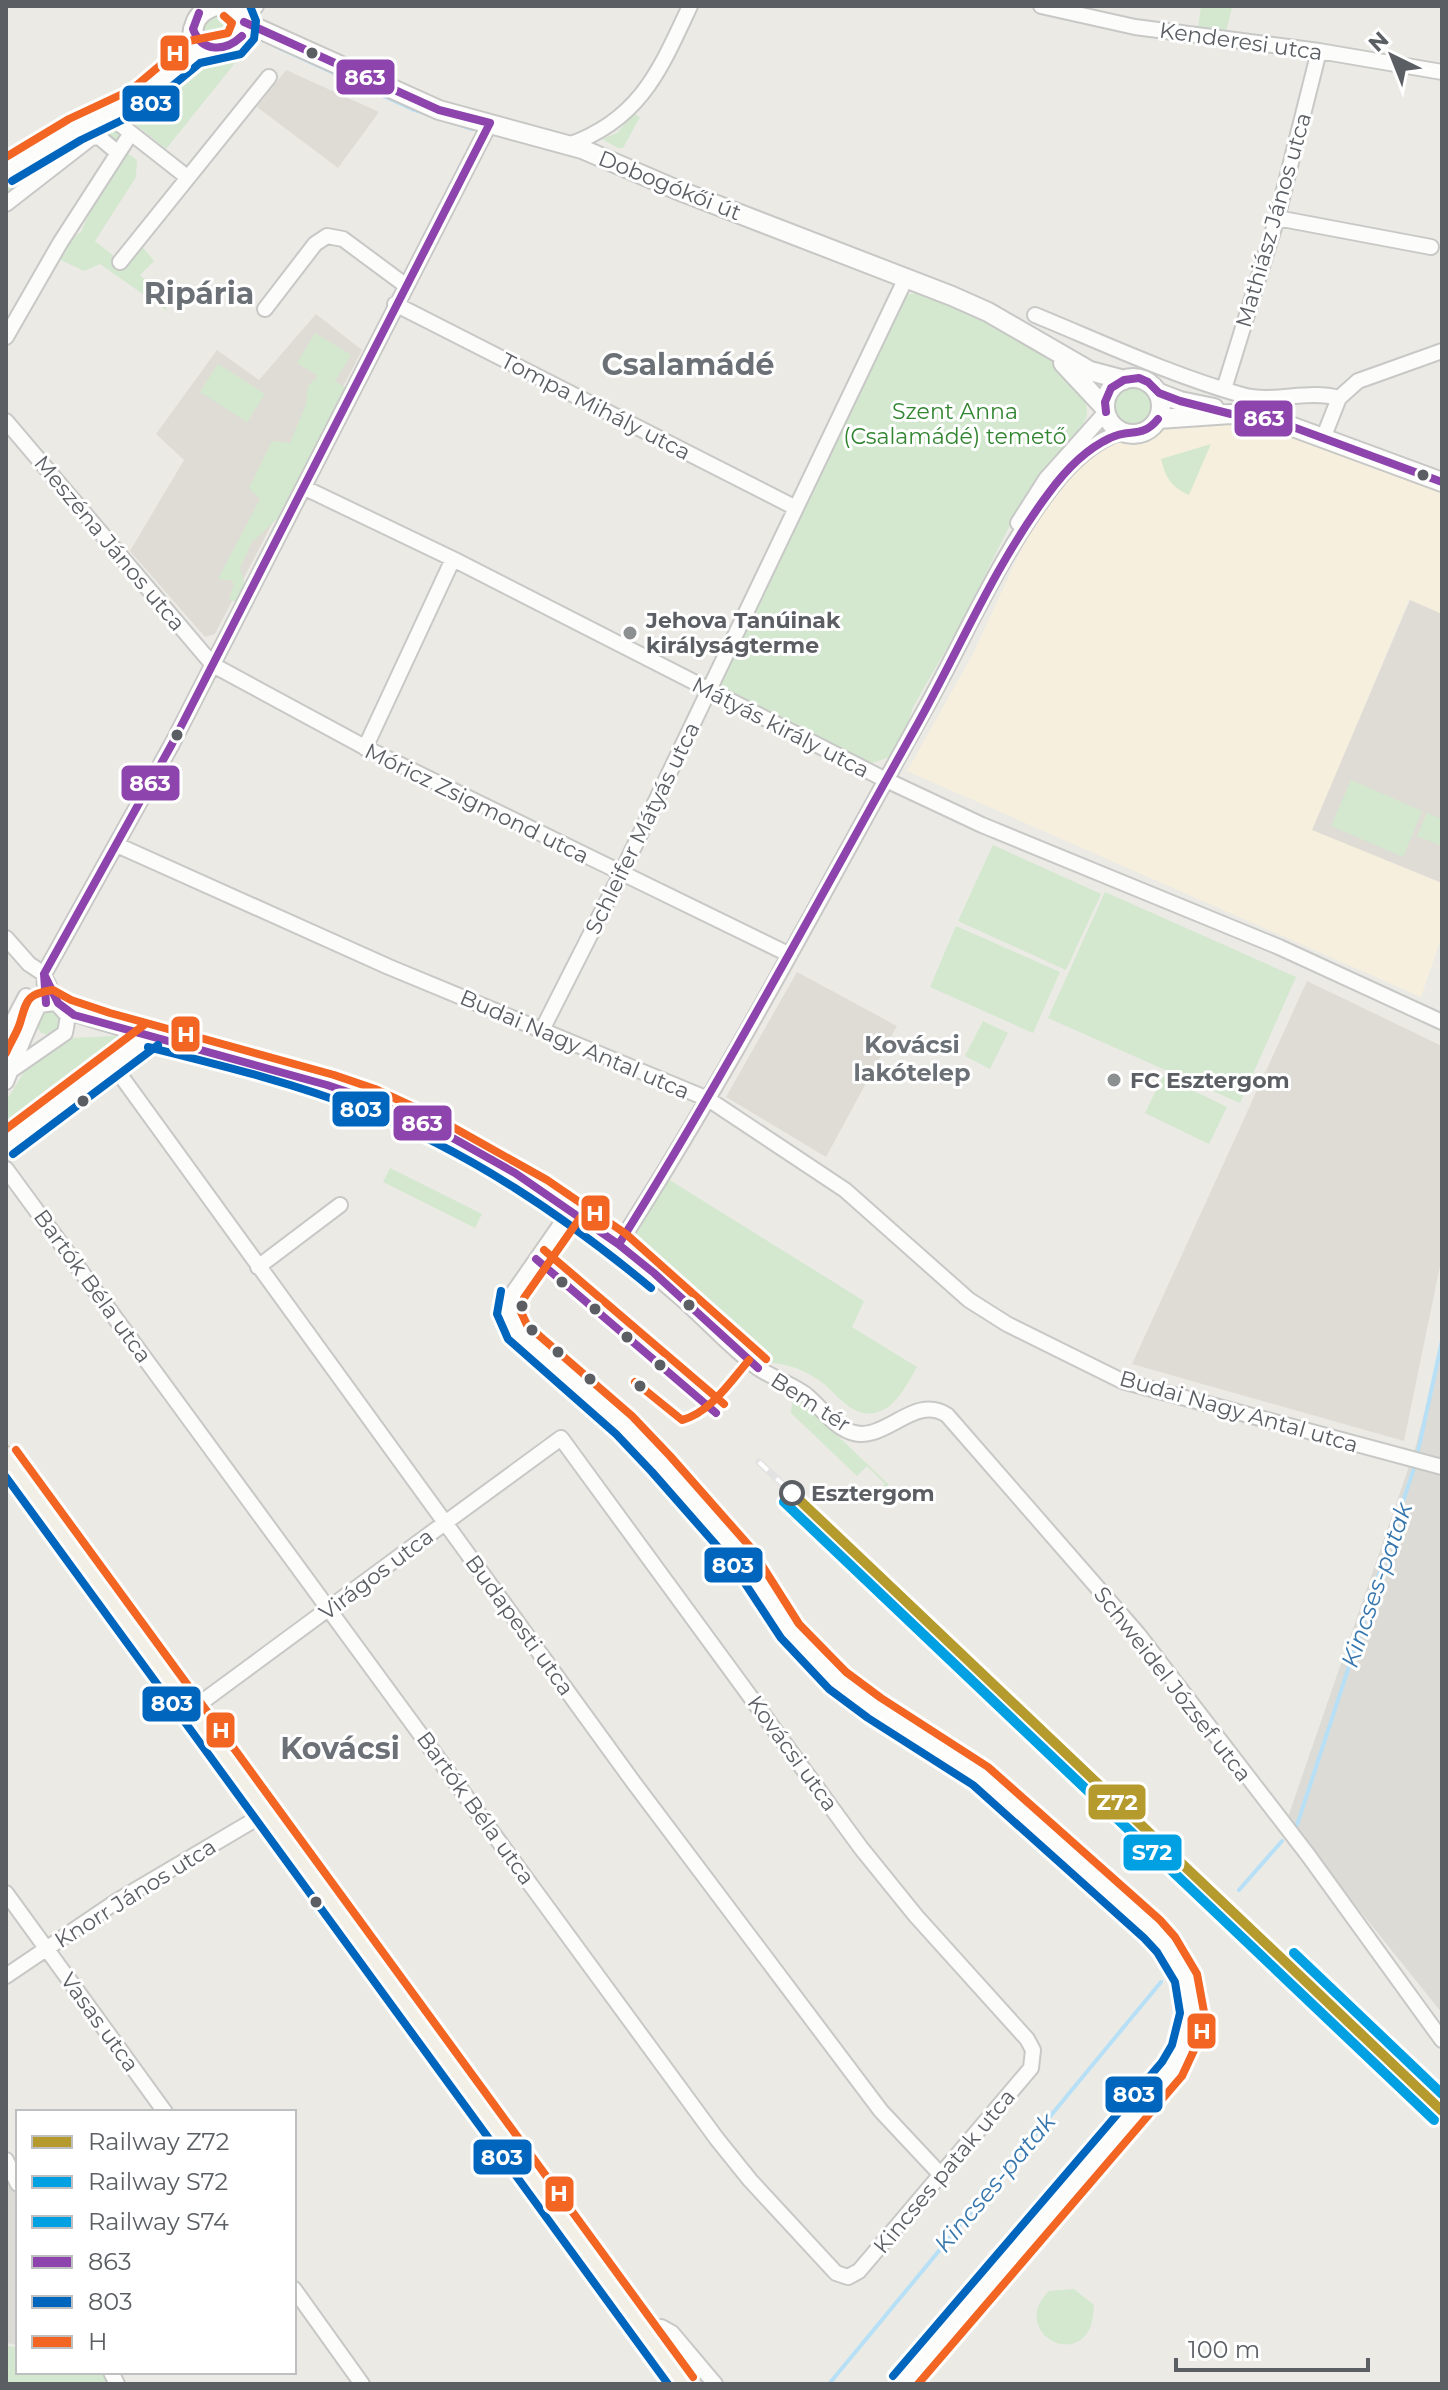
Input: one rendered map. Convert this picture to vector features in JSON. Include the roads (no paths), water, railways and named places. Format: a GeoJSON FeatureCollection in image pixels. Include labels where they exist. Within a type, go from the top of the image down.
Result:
{"type":"FeatureCollection","features":[{"type":"Feature","properties":{"kind":"main road"},"geometry":{"type":"LineString","coordinates":[[201,14],[197,41],[207,49]]}},
{"type":"Feature","properties":{"kind":"main road"},"geometry":{"type":"LineString","coordinates":[[179,65],[201,14]]}},
{"type":"Feature","properties":{"kind":"main road","name":"Dobogókői út"},"geometry":{"type":"LineString","coordinates":[[244,15],[286,42],[439,110],[568,145],[906,278],[988,312],[1090,371],[1124,380]]}},
{"type":"Feature","properties":{"kind":"main road"},"geometry":{"type":"LineString","coordinates":[[6,171],[67,133],[137,100],[195,52],[234,44],[244,15]]}},
{"type":"Feature","properties":{"kind":"main road","name":"Dobogókői út"},"geometry":{"type":"LineString","coordinates":[[1047,347],[1106,410]]}},
{"type":"Feature","properties":{"kind":"main road"},"geometry":{"type":"LineString","coordinates":[[1159,393],[1162,409],[1158,419],[1143,433],[1123,432],[1111,424],[1106,410],[1111,388],[1124,380],[1144,380],[1159,393],[1231,414],[1274,420],[1442,482]]}},
{"type":"Feature","properties":{"kind":"main road"},"geometry":{"type":"LineString","coordinates":[[1158,419],[1231,414]]}},
{"type":"Feature","properties":{"kind":"main road"},"geometry":{"type":"LineString","coordinates":[[6,1457],[683,2384]]}},
{"type":"Feature","properties":{"kind":"street"},"geometry":{"type":"LineString","coordinates":[[568,145],[611,125],[637,99],[664,62],[690,6]]}},
{"type":"Feature","properties":{"kind":"street","name":"Kenderesi utca"},"geometry":{"type":"LineString","coordinates":[[1041,6],[1135,27],[1319,51],[1442,72]]}},
{"type":"Feature","properties":{"kind":"street","name":"Mathiász János utca"},"geometry":{"type":"LineString","coordinates":[[1224,389],[1277,218],[1319,51]]}},
{"type":"Feature","properties":{"kind":"street"},"geometry":{"type":"LineString","coordinates":[[120,262],[269,77]]}},
{"type":"Feature","properties":{"kind":"street"},"geometry":{"type":"LineString","coordinates":[[108,115],[187,177]]}},
{"type":"Feature","properties":{"kind":"street"},"geometry":{"type":"LineString","coordinates":[[44,974],[213,665],[490,123]]}},
{"type":"Feature","properties":{"kind":"street"},"geometry":{"type":"LineString","coordinates":[[6,337],[60,243],[131,133]]}},
{"type":"Feature","properties":{"kind":"street"},"geometry":{"type":"LineString","coordinates":[[6,204],[91,138],[99,137],[118,153]]}},
{"type":"Feature","properties":{"kind":"street"},"geometry":{"type":"LineString","coordinates":[[1277,218],[1431,247]]}},
{"type":"Feature","properties":{"kind":"street"},"geometry":{"type":"LineString","coordinates":[[265,309],[315,244],[327,236],[343,239],[405,285]]}},
{"type":"Feature","properties":{"kind":"street","name":"Schleifer Mátyás utca"},"geometry":{"type":"LineString","coordinates":[[542,1030],[621,874],[906,278]]}},
{"type":"Feature","properties":{"kind":"street","name":"Tompa Mihály utca"},"geometry":{"type":"LineString","coordinates":[[395,304],[796,508]]}},
{"type":"Feature","properties":{"kind":"street"},"geometry":{"type":"LineString","coordinates":[[1035,315],[1254,398],[1324,394],[1339,398]]}},
{"type":"Feature","properties":{"kind":"street"},"geometry":{"type":"LineString","coordinates":[[1324,436],[1339,398],[1358,381],[1442,351]]}},
{"type":"Feature","properties":{"kind":"street"},"geometry":{"type":"LineString","coordinates":[[1007,553],[1013,533],[1029,502],[1106,410]]}},
{"type":"Feature","properties":{"kind":"street","name":"Meszéna János utca"},"geometry":{"type":"LineString","coordinates":[[6,421],[213,665]]}},
{"type":"Feature","properties":{"kind":"street"},"geometry":{"type":"LineString","coordinates":[[619,1244],[708,1099],[943,678],[1007,553],[1062,475],[1097,445],[1123,432]]}},
{"type":"Feature","properties":{"kind":"street","name":"Mátyás király utca"},"geometry":{"type":"LineString","coordinates":[[305,488],[453,559],[885,779],[1049,855],[1279,947],[1442,1022]]}},
{"type":"Feature","properties":{"kind":"street"},"geometry":{"type":"LineString","coordinates":[[365,748],[453,559]]}},
{"type":"Feature","properties":{"kind":"street","name":"Móricz Zsigmond utca"},"geometry":{"type":"LineString","coordinates":[[213,665],[365,748],[788,954]]}},
{"type":"Feature","properties":{"kind":"street","name":"Budai Nagy Antal utca"},"geometry":{"type":"LineString","coordinates":[[117,845],[389,967],[708,1099],[845,1190],[969,1300],[1069,1356],[1136,1385],[1436,1466]]}},
{"type":"Feature","properties":{"kind":"street"},"geometry":{"type":"LineString","coordinates":[[6,938],[29,964],[44,974],[68,1028]]}},
{"type":"Feature","properties":{"kind":"street"},"geometry":{"type":"LineString","coordinates":[[6,1034],[26,996]]}},
{"type":"Feature","properties":{"kind":"street"},"geometry":{"type":"LineString","coordinates":[[9,1073],[32,1025],[33,1014],[56,1006],[107,1025]]}},
{"type":"Feature","properties":{"kind":"street"},"geometry":{"type":"LineString","coordinates":[[32,1025],[43,1039],[55,1039]]}},
{"type":"Feature","properties":{"kind":"street"},"geometry":{"type":"LineString","coordinates":[[68,1028],[107,1025]]}},
{"type":"Feature","properties":{"kind":"street","name":"Bem tér"},"geometry":{"type":"LineString","coordinates":[[107,1025],[330,1086],[370,1100],[468,1148],[541,1190],[619,1244],[758,1368],[805,1394],[844,1429],[860,1433]]}},
{"type":"Feature","properties":{"kind":"street"},"geometry":{"type":"LineString","coordinates":[[9,1073],[68,1028]]}},
{"type":"Feature","properties":{"kind":"street"},"geometry":{"type":"LineString","coordinates":[[6,1144],[151,1035]]}},
{"type":"Feature","properties":{"kind":"street","name":"Budapesti utca"},"geometry":{"type":"LineString","coordinates":[[113,1065],[634,1783],[872,2099],[941,2175]]}},
{"type":"Feature","properties":{"kind":"street","name":"Bartók Béla utca"},"geometry":{"type":"LineString","coordinates":[[6,1169],[725,2150],[832,2270],[848,2277]]}},
{"type":"Feature","properties":{"kind":"street"},"geometry":{"type":"LineString","coordinates":[[258,1267],[340,1205]]}},
{"type":"Feature","properties":{"kind":"street"},"geometry":{"type":"LineString","coordinates":[[570,1211],[513,1293],[509,1313],[517,1332],[612,1415],[661,1464],[741,1555],[790,1631],[830,1673],[865,1702],[980,1776],[1152,1929],[1174,1954],[1186,1975],[1192,1998],[1192,2022],[1186,2043],[1172,2069],[902,2384]]}},
{"type":"Feature","properties":{"kind":"street","name":"Schweidel József utca"},"geometry":{"type":"LineString","coordinates":[[860,1433],[880,1430],[927,1407],[947,1415],[1138,1634],[1308,1855],[1442,2040]]}},
{"type":"Feature","properties":{"kind":"street","name":"Virágos utca"},"geometry":{"type":"LineString","coordinates":[[191,1710],[561,1438]]}},
{"type":"Feature","properties":{"kind":"street","name":"Kovácsi utca"},"geometry":{"type":"LineString","coordinates":[[561,1438],[861,1848],[916,1916],[1027,2039],[1033,2050],[1033,2059]]}},
{"type":"Feature","properties":{"kind":"street","name":"Knorr János utca"},"geometry":{"type":"LineString","coordinates":[[6,1976],[117,1901],[266,1813]]}},
{"type":"Feature","properties":{"kind":"street","name":"Vasas utca"},"geometry":{"type":"LineString","coordinates":[[6,1893],[164,2110]]}},
{"type":"Feature","properties":{"kind":"street","name":"Kincses patak utca"},"geometry":{"type":"LineString","coordinates":[[848,2277],[859,2271],[941,2175],[1024,2077],[1033,2059]]}},
{"type":"Feature","properties":{"kind":"street"},"geometry":{"type":"LineString","coordinates":[[6,2160],[16,2180]]}},
{"type":"Feature","properties":{"kind":"street"},"geometry":{"type":"LineString","coordinates":[[296,2292],[362,2384]]}},
{"type":"Feature","properties":{"kind":"street"},"geometry":{"type":"LineString","coordinates":[[645,2333],[661,2327],[672,2333],[715,2384]]}},
{"type":"Feature","properties":{"kind":"waterway"},"geometry":{"type":"LineString","coordinates":[[275,46],[412,109],[472,129]]}},
{"type":"Feature","properties":{"kind":"waterway","name":"Kincses-patak"},"geometry":{"type":"LineString","coordinates":[[1417,1456],[1442,1341]]}},
{"type":"Feature","properties":{"kind":"waterway","name":"Kincses-patak"},"geometry":{"type":"LineString","coordinates":[[1297,1825],[1415,1465]]}},
{"type":"Feature","properties":{"kind":"waterway","name":"Kincses-patak"},"geometry":{"type":"LineString","coordinates":[[1239,1890],[1282,1841]]}},
{"type":"Feature","properties":{"kind":"waterway","name":"Kincses-patak"},"geometry":{"type":"LineString","coordinates":[[829,2384],[1161,1982]]}},
{"type":"Feature","properties":{"kind":"railway"},"geometry":{"type":"LineString","coordinates":[[759,1462],[792,1493]]}},
{"type":"Feature","properties":{"kind":"rail line","name":"Z72"},"geometry":{"type":"LineString","coordinates":[[792,1493],[1442,2111]]}},
{"type":"Feature","properties":{"kind":"rail line","name":"S72"},"geometry":{"type":"LineString","coordinates":[[784,1502],[1434,2120]]}},
{"type":"Feature","properties":{"kind":"rail line","name":"S74"},"geometry":{"type":"LineString","coordinates":[[1294,1953],[1442,2094]]}},
{"type":"Feature","properties":{"kind":"place","name":"Jehova Tanúinak királyságterme"},"geometry":{"type":"Point","coordinates":[630,633]}},
{"type":"Feature","properties":{"kind":"place","name":"FC Esztergom"},"geometry":{"type":"Point","coordinates":[1114,1080]}},
{"type":"Feature","properties":{"kind":"place","name":"Esztergom"},"geometry":{"type":"Point","coordinates":[792,1493]}},
{"type":"Feature","properties":{"kind":"district","name":"Ripária"},"geometry":{"type":"Point","coordinates":[199,294]}},
{"type":"Feature","properties":{"kind":"district","name":"Csalamádé"},"geometry":{"type":"Point","coordinates":[688,365]}},
{"type":"Feature","properties":{"kind":"district","name":"Kovácsi lakótelep"},"geometry":{"type":"Point","coordinates":[912,1059]}},
{"type":"Feature","properties":{"kind":"district","name":"Kovácsi"},"geometry":{"type":"Point","coordinates":[340,1749]}},
{"type":"Feature","properties":{"kind":"park label","name":"Szent Anna (Csalamádé) temető"},"geometry":{"type":"Point","coordinates":[955,424]}}]}
